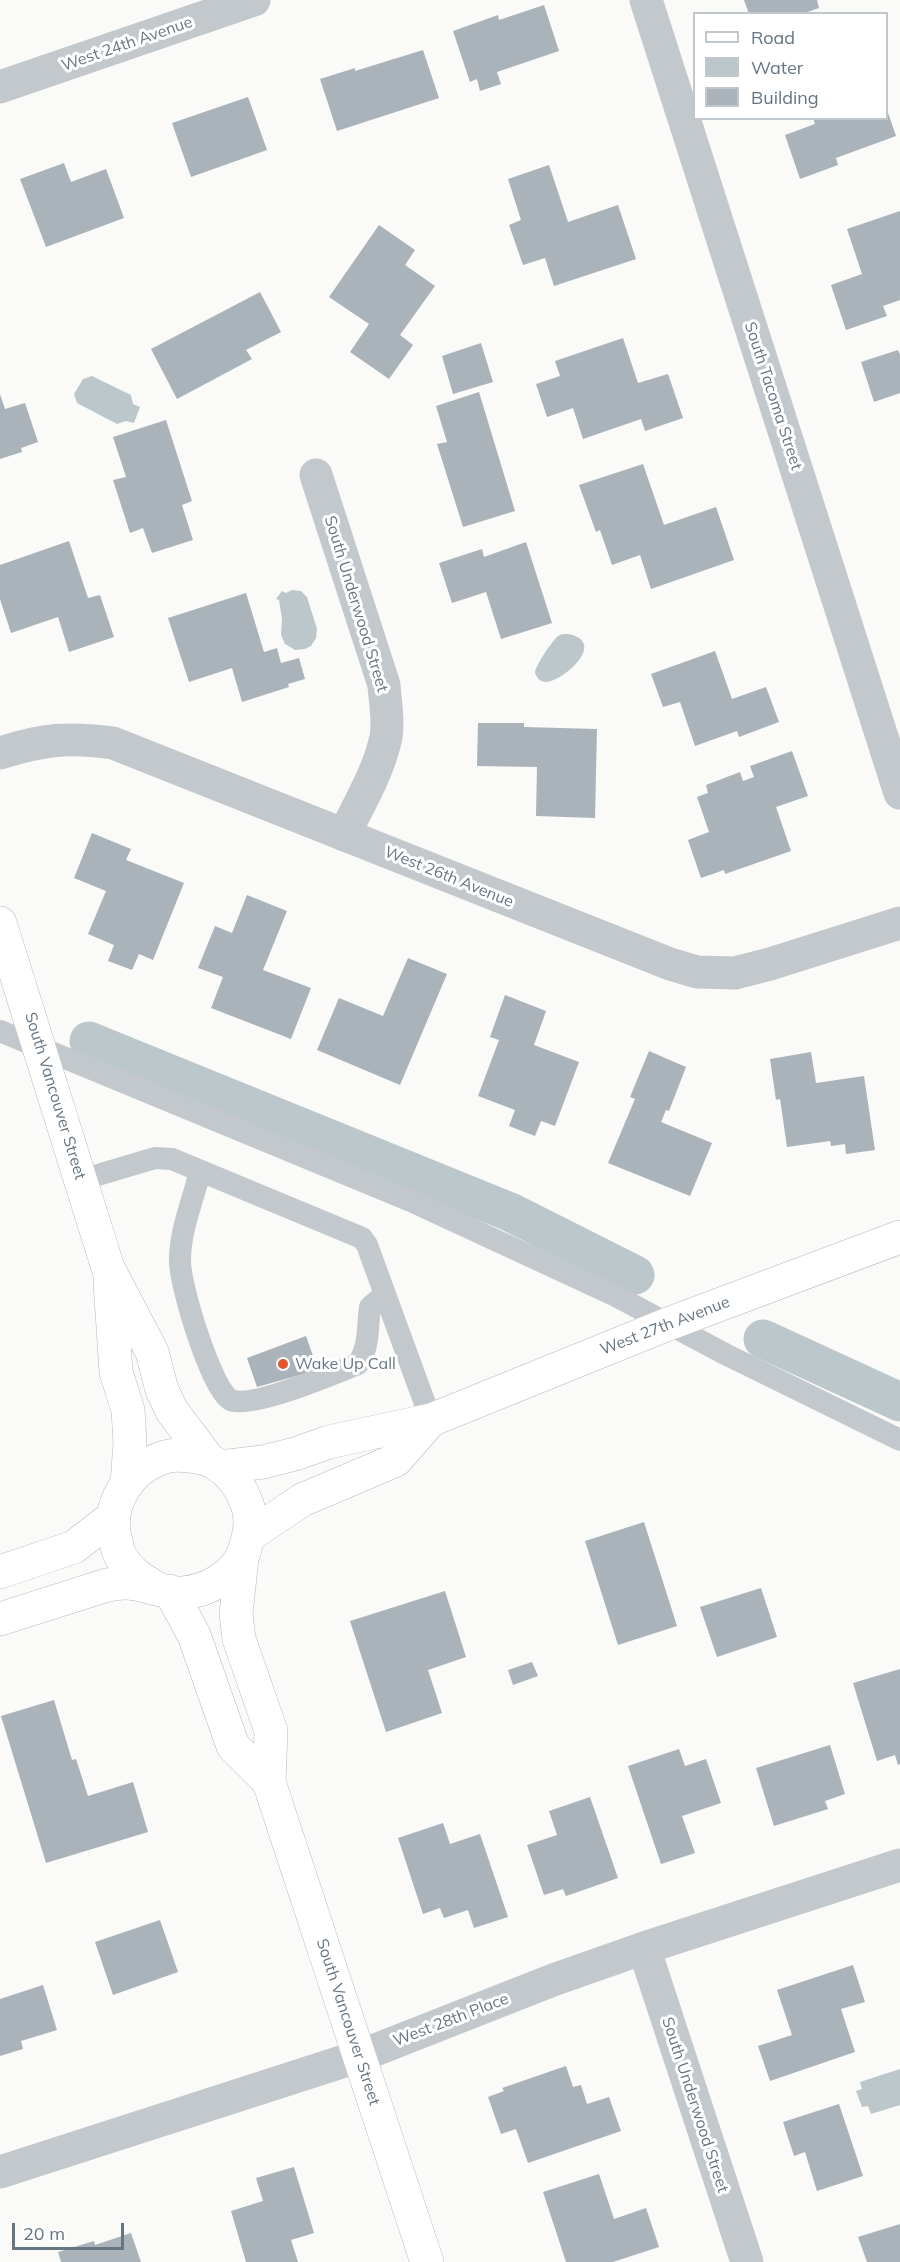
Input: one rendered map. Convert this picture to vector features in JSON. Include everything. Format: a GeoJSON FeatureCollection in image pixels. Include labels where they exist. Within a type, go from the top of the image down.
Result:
{"type":"FeatureCollection","features":[{"type":"Feature","properties":{"kind":"street","name":"West 24th Avenue"},"geometry":{"type":"LineString","coordinates":[[0,87],[254,0]]}},
{"type":"Feature","properties":{"kind":"street","name":"South Tacoma Street"},"geometry":{"type":"LineString","coordinates":[[646,0],[900,793]]}},
{"type":"Feature","properties":{"kind":"street","name":"South Underwood Street"},"geometry":{"type":"LineString","coordinates":[[316,475],[384,686],[386,709],[386,735],[377,763],[344,835]]}},
{"type":"Feature","properties":{"kind":"street","name":"West 26th Avenue"},"geometry":{"type":"LineString","coordinates":[[0,753],[55,739],[84,739],[113,743],[669,964],[697,972],[735,973],[900,923]]}},
{"type":"Feature","properties":{"kind":"street","name":"South Vancouver Street"},"geometry":{"type":"LineString","coordinates":[[0,923],[108,1268],[152,1352],[162,1390],[172,1411],[214,1464]]}},
{"type":"Feature","properties":{"kind":"street","name":"West 27th Avenue"},"geometry":{"type":"LineString","coordinates":[[163,1590],[134,1575],[119,1554],[112,1524],[119,1494],[138,1470],[166,1457],[188,1455],[214,1464],[263,1462],[329,1442],[431,1420],[668,1324],[900,1237]]}},
{"type":"Feature","properties":{"kind":"street","name":"South Vancouver Street"},"geometry":{"type":"LineString","coordinates":[[108,1268],[116,1372],[128,1410],[130,1443],[127,1484]]}},
{"type":"Feature","properties":{"kind":"street","name":"West 27th Avenue"},"geometry":{"type":"LineString","coordinates":[[0,1619],[107,1585],[124,1583],[182,1593],[207,1588],[227,1576],[246,1547],[302,1500],[396,1460],[431,1420]]}},
{"type":"Feature","properties":{"kind":"street"},"geometry":{"type":"LineString","coordinates":[[214,1464],[228,1473],[242,1490],[250,1512],[246,1547]]}},
{"type":"Feature","properties":{"kind":"street"},"geometry":{"type":"LineString","coordinates":[[0,1572],[74,1547],[114,1516]]}},
{"type":"Feature","properties":{"kind":"street","name":"South Vancouver Street"},"geometry":{"type":"LineString","coordinates":[[246,1547],[236,1614],[239,1639],[271,1731],[269,1782],[427,2262]]}},
{"type":"Feature","properties":{"kind":"street","name":"South Vancouver Street"},"geometry":{"type":"LineString","coordinates":[[163,1590],[194,1635],[233,1746],[269,1782]]}},
{"type":"Feature","properties":{"kind":"street","name":"West 28th Place"},"geometry":{"type":"LineString","coordinates":[[0,2172],[360,2056],[554,1980],[644,1948],[900,1865]]}},
{"type":"Feature","properties":{"kind":"street","name":"South Underwood Street"},"geometry":{"type":"LineString","coordinates":[[644,1948],[747,2262]]}},
{"type":"Feature","properties":{"kind":"lane"},"geometry":{"type":"LineString","coordinates":[[0,1031],[411,1201],[609,1293],[725,1354],[900,1440]]}},
{"type":"Feature","properties":{"kind":"lane"},"geometry":{"type":"LineString","coordinates":[[81,1180],[155,1158],[172,1159],[362,1238],[367,1245],[431,1420]]}},
{"type":"Feature","properties":{"kind":"lane"},"geometry":{"type":"LineString","coordinates":[[200,1171],[181,1238],[179,1264],[190,1308],[211,1372],[222,1392],[231,1400],[248,1402],[358,1364],[364,1355],[368,1341],[370,1307],[385,1294]]}},
{"type":"Feature","properties":{"kind":"water"},"geometry":{"type":"Polygon","coordinates":[[[92,376],[131,395],[133,404],[140,407],[134,423],[126,421],[117,424],[77,403],[74,394],[83,379],[92,376]]]}},
{"type":"Feature","properties":{"kind":"water"},"geometry":{"type":"Polygon","coordinates":[[[292,590],[301,591],[307,597],[317,629],[316,638],[311,646],[305,649],[295,650],[285,644],[281,635],[282,619],[279,600],[276,599],[282,591],[286,593],[292,590]]]}},
{"type":"Feature","properties":{"kind":"water"},"geometry":{"type":"Polygon","coordinates":[[[568,634],[579,638],[584,645],[583,653],[571,669],[562,676],[546,682],[540,680],[535,673],[548,648],[558,636],[568,634]]]}},
{"type":"Feature","properties":{"kind":"water"},"geometry":{"type":"Polygon","coordinates":[[[900,2069],[900,2105],[871,2114],[868,2106],[862,2107],[856,2091],[862,2089],[860,2082],[900,2069]]]}},
{"type":"Feature","properties":{"kind":"building"},"geometry":{"type":"Polygon","coordinates":[[[744,0],[817,0],[819,8],[808,12],[748,12],[744,0]]]}},
{"type":"Feature","properties":{"kind":"building"},"geometry":{"type":"Polygon","coordinates":[[[544,5],[559,51],[497,72],[501,84],[480,91],[477,79],[470,82],[453,31],[498,15],[499,20],[544,5]]]}},
{"type":"Feature","properties":{"kind":"building"},"geometry":{"type":"Polygon","coordinates":[[[423,50],[439,98],[337,131],[320,79],[423,50]]]}},
{"type":"Feature","properties":{"kind":"building"},"geometry":{"type":"Polygon","coordinates":[[[248,97],[267,150],[191,177],[172,123],[248,97]]]}},
{"type":"Feature","properties":{"kind":"building"},"geometry":{"type":"Polygon","coordinates":[[[888,113],[896,136],[836,158],[838,165],[800,179],[785,135],[815,124],[814,120],[888,120],[888,113]]]}},
{"type":"Feature","properties":{"kind":"building"},"geometry":{"type":"Polygon","coordinates":[[[64,163],[71,182],[106,169],[124,218],[46,247],[20,179],[64,163]]]}},
{"type":"Feature","properties":{"kind":"building"},"geometry":{"type":"Polygon","coordinates":[[[549,165],[568,222],[618,205],[636,259],[554,286],[545,258],[523,265],[509,225],[521,220],[508,179],[549,165]]]}},
{"type":"Feature","properties":{"kind":"building"},"geometry":{"type":"Polygon","coordinates":[[[900,211],[900,300],[883,306],[887,316],[846,330],[831,285],[862,274],[847,229],[900,211]]]}},
{"type":"Feature","properties":{"kind":"building"},"geometry":{"type":"Polygon","coordinates":[[[379,225],[415,250],[405,265],[435,286],[400,335],[413,345],[389,379],[350,352],[369,324],[329,297],[379,225]]]}},
{"type":"Feature","properties":{"kind":"building"},"geometry":{"type":"Polygon","coordinates":[[[260,292],[281,332],[246,350],[252,359],[177,399],[151,349],[260,292]]]}},
{"type":"Feature","properties":{"kind":"building"},"geometry":{"type":"Polygon","coordinates":[[[623,338],[638,383],[668,374],[683,418],[645,431],[641,419],[583,439],[573,408],[547,417],[536,384],[560,376],[555,361],[623,338]]]}},
{"type":"Feature","properties":{"kind":"building"},"geometry":{"type":"Polygon","coordinates":[[[481,343],[493,382],[453,394],[442,356],[481,343]]]}},
{"type":"Feature","properties":{"kind":"building"},"geometry":{"type":"Polygon","coordinates":[[[898,350],[900,393],[874,402],[861,362],[898,350]]]}},
{"type":"Feature","properties":{"kind":"building"},"geometry":{"type":"Polygon","coordinates":[[[479,392],[515,511],[463,527],[437,444],[447,442],[436,406],[479,392]]]}},
{"type":"Feature","properties":{"kind":"building"},"geometry":{"type":"Polygon","coordinates":[[[0,394],[5,409],[25,403],[38,442],[21,448],[22,452],[0,459],[0,394]]]}},
{"type":"Feature","properties":{"kind":"building"},"geometry":{"type":"Polygon","coordinates":[[[166,420],[192,501],[182,505],[193,540],[152,553],[143,528],[130,533],[113,480],[126,477],[113,437],[166,420]]]}},
{"type":"Feature","properties":{"kind":"building"},"geometry":{"type":"Polygon","coordinates":[[[643,464],[664,525],[716,507],[734,560],[651,589],[640,555],[612,565],[600,530],[596,532],[579,485],[643,464]]]}},
{"type":"Feature","properties":{"kind":"building"},"geometry":{"type":"Polygon","coordinates":[[[69,541],[88,598],[100,595],[114,637],[69,652],[58,617],[11,633],[0,599],[0,565],[69,541]]]}},
{"type":"Feature","properties":{"kind":"building"},"geometry":{"type":"Polygon","coordinates":[[[526,542],[552,623],[501,639],[486,592],[452,603],[439,563],[482,549],[484,557],[526,542]]]}},
{"type":"Feature","properties":{"kind":"building"},"geometry":{"type":"Polygon","coordinates":[[[246,593],[264,652],[277,648],[281,663],[299,658],[305,679],[288,684],[289,687],[242,702],[232,668],[189,682],[168,618],[246,593]]]}},
{"type":"Feature","properties":{"kind":"building"},"geometry":{"type":"Polygon","coordinates":[[[715,651],[732,699],[766,687],[779,722],[739,737],[737,731],[695,746],[680,702],[663,707],[651,674],[715,651]]]}},
{"type":"Feature","properties":{"kind":"building"},"geometry":{"type":"Polygon","coordinates":[[[478,723],[524,723],[524,727],[597,729],[595,818],[536,816],[537,767],[477,766],[478,723]]]}},
{"type":"Feature","properties":{"kind":"building"},"geometry":{"type":"Polygon","coordinates":[[[792,751],[808,796],[776,807],[791,851],[725,874],[724,870],[701,878],[688,840],[709,832],[697,797],[708,793],[706,785],[740,772],[743,781],[754,777],[750,766],[792,751]]]}},
{"type":"Feature","properties":{"kind":"building"},"geometry":{"type":"Polygon","coordinates":[[[92,833],[131,849],[126,860],[184,883],[153,960],[139,954],[132,970],[108,961],[114,945],[88,934],[106,891],[74,878],[92,833]]]}},
{"type":"Feature","properties":{"kind":"building"},"geometry":{"type":"Polygon","coordinates":[[[247,895],[287,911],[263,970],[311,988],[291,1039],[211,1008],[223,977],[198,968],[215,926],[232,933],[247,895]]]}},
{"type":"Feature","properties":{"kind":"building"},"geometry":{"type":"Polygon","coordinates":[[[408,958],[447,974],[400,1085],[317,1050],[339,998],[383,1016],[408,958]]]}},
{"type":"Feature","properties":{"kind":"building"},"geometry":{"type":"Polygon","coordinates":[[[505,995],[546,1011],[534,1045],[579,1062],[555,1126],[541,1121],[535,1136],[509,1126],[515,1110],[478,1096],[499,1040],[490,1037],[505,995]]]}},
{"type":"Feature","properties":{"kind":"building"},"geometry":{"type":"Polygon","coordinates":[[[649,1051],[686,1067],[669,1111],[666,1110],[661,1122],[712,1143],[690,1196],[608,1163],[635,1099],[630,1097],[649,1051]]]}},
{"type":"Feature","properties":{"kind":"building"},"geometry":{"type":"Polygon","coordinates":[[[811,1052],[816,1083],[864,1076],[875,1150],[846,1154],[845,1144],[831,1146],[830,1141],[787,1147],[780,1099],[776,1100],[770,1059],[811,1052]]]}},
{"type":"Feature","properties":{"kind":"building","name":"Wake Up Call"},"geometry":{"type":"Polygon","coordinates":[[[306,1336],[318,1370],[257,1387],[247,1358],[306,1336]]]}},
{"type":"Feature","properties":{"kind":"building"},"geometry":{"type":"Polygon","coordinates":[[[644,1522],[677,1626],[618,1645],[585,1541],[644,1522]]]}},
{"type":"Feature","properties":{"kind":"building"},"geometry":{"type":"Polygon","coordinates":[[[761,1588],[777,1637],[717,1657],[700,1607],[761,1588]]]}},
{"type":"Feature","properties":{"kind":"building"},"geometry":{"type":"Polygon","coordinates":[[[445,1591],[466,1657],[428,1670],[442,1713],[386,1732],[350,1621],[445,1591]]]}},
{"type":"Feature","properties":{"kind":"building"},"geometry":{"type":"Polygon","coordinates":[[[532,1662],[538,1676],[513,1685],[508,1670],[532,1662]]]}},
{"type":"Feature","properties":{"kind":"building"},"geometry":{"type":"Polygon","coordinates":[[[900,1669],[900,1764],[898,1765],[895,1755],[877,1761],[853,1683],[900,1669]]]}},
{"type":"Feature","properties":{"kind":"building"},"geometry":{"type":"Polygon","coordinates":[[[54,1700],[72,1760],[76,1759],[88,1796],[133,1782],[148,1832],[46,1863],[1,1716],[54,1700]]]}},
{"type":"Feature","properties":{"kind":"building"},"geometry":{"type":"Polygon","coordinates":[[[830,1745],[845,1794],[825,1801],[828,1809],[774,1826],[756,1768],[830,1745]]]}},
{"type":"Feature","properties":{"kind":"building"},"geometry":{"type":"Polygon","coordinates":[[[679,1749],[685,1766],[706,1759],[721,1803],[682,1816],[695,1853],[661,1864],[628,1766],[679,1749]]]}},
{"type":"Feature","properties":{"kind":"building"},"geometry":{"type":"Polygon","coordinates":[[[590,1797],[618,1878],[566,1896],[563,1889],[544,1895],[527,1845],[557,1835],[549,1811],[590,1797]]]}},
{"type":"Feature","properties":{"kind":"building"},"geometry":{"type":"Polygon","coordinates":[[[443,1823],[450,1844],[480,1834],[508,1917],[474,1928],[468,1910],[444,1918],[440,1908],[423,1914],[398,1838],[443,1823]]]}},
{"type":"Feature","properties":{"kind":"building"},"geometry":{"type":"Polygon","coordinates":[[[160,1920],[178,1972],[113,1995],[95,1942],[160,1920]]]}},
{"type":"Feature","properties":{"kind":"building"},"geometry":{"type":"Polygon","coordinates":[[[853,1965],[865,2002],[841,2009],[855,2052],[770,2081],[758,2046],[792,2035],[777,1990],[853,1965]]]}},
{"type":"Feature","properties":{"kind":"building"},"geometry":{"type":"Polygon","coordinates":[[[43,1985],[57,2030],[21,2041],[23,2049],[0,2056],[0,1999],[43,1985]]]}},
{"type":"Feature","properties":{"kind":"building"},"geometry":{"type":"Polygon","coordinates":[[[566,2066],[573,2087],[581,2085],[587,2104],[609,2097],[621,2131],[528,2163],[516,2129],[501,2134],[488,2097],[504,2091],[502,2088],[566,2066]]]}},
{"type":"Feature","properties":{"kind":"building"},"geometry":{"type":"Polygon","coordinates":[[[839,2104],[863,2176],[817,2191],[805,2152],[794,2156],[783,2122],[839,2104]]]}},
{"type":"Feature","properties":{"kind":"building"},"geometry":{"type":"Polygon","coordinates":[[[294,2167],[314,2233],[291,2240],[298,2262],[246,2262],[231,2211],[263,2201],[256,2178],[294,2167]]]}},
{"type":"Feature","properties":{"kind":"building"},"geometry":{"type":"Polygon","coordinates":[[[599,2174],[614,2219],[646,2208],[659,2247],[613,2262],[566,2262],[543,2192],[599,2174]]]}},
{"type":"Feature","properties":{"kind":"building"},"geometry":{"type":"Polygon","coordinates":[[[900,2224],[900,2262],[867,2262],[858,2237],[900,2224]]]}},
{"type":"Feature","properties":{"kind":"building"},"geometry":{"type":"Polygon","coordinates":[[[131,2233],[141,2262],[61,2262],[58,2252],[94,2241],[95,2245],[131,2233]]]}},
{"type":"Feature","properties":{"kind":"waterway"},"geometry":{"type":"LineString","coordinates":[[89,1041],[510,1212],[635,1275]]}},
{"type":"Feature","properties":{"kind":"waterway"},"geometry":{"type":"LineString","coordinates":[[763,1339],[900,1402]]}},
{"type":"Feature","properties":{"kind":"place","name":"Wake Up Call"},"geometry":{"type":"Point","coordinates":[283,1364]}}]}
